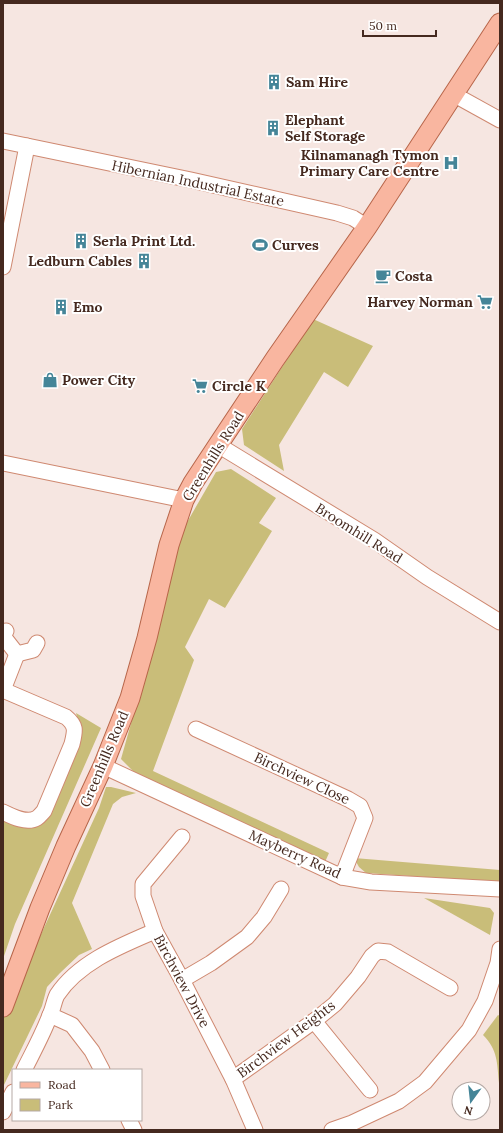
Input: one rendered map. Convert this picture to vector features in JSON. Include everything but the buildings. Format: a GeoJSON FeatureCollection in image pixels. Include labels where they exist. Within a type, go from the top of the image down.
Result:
{"type":"FeatureCollection","features":[{"type":"Feature","properties":{"kind":"main road","name":"Greenhills Road"},"geometry":{"type":"LineString","coordinates":[[3,1007],[40,908],[66,846],[103,766],[130,698],[147,638],[169,545],[184,500],[193,483],[218,445],[279,353],[367,227],[500,23]]}},
{"type":"Feature","properties":{"kind":"street"},"geometry":{"type":"LineString","coordinates":[[453,94],[500,120]]}},
{"type":"Feature","properties":{"kind":"street","name":"Hibernian Industrial Estate"},"geometry":{"type":"LineString","coordinates":[[3,141],[191,180],[337,213],[353,218],[367,227]]}},
{"type":"Feature","properties":{"kind":"street"},"geometry":{"type":"LineString","coordinates":[[3,267],[27,146]]}},
{"type":"Feature","properties":{"kind":"street","name":"Broomhill Road"},"geometry":{"type":"LineString","coordinates":[[218,445],[374,540],[427,577],[500,622]]}},
{"type":"Feature","properties":{"kind":"street"},"geometry":{"type":"LineString","coordinates":[[3,463],[184,500]]}},
{"type":"Feature","properties":{"kind":"street"},"geometry":{"type":"LineString","coordinates":[[6,631],[3,636],[18,654]]}},
{"type":"Feature","properties":{"kind":"street"},"geometry":{"type":"LineString","coordinates":[[18,654],[34,650],[37,643]]}},
{"type":"Feature","properties":{"kind":"street"},"geometry":{"type":"LineString","coordinates":[[3,812],[26,820],[37,818],[44,811],[72,744],[75,733],[73,723],[66,717],[3,690],[18,654]]}},
{"type":"Feature","properties":{"kind":"street","name":"Birchview Close"},"geometry":{"type":"LineString","coordinates":[[196,729],[348,799],[360,806],[365,818],[342,877]]}},
{"type":"Feature","properties":{"kind":"street","name":"Mayberry Road"},"geometry":{"type":"LineString","coordinates":[[103,766],[342,877],[371,882],[500,889]]}},
{"type":"Feature","properties":{"kind":"street","name":"Birchview Drive"},"geometry":{"type":"LineString","coordinates":[[182,837],[143,884],[143,896],[148,915],[155,931],[233,1079],[255,1130]]}},
{"type":"Feature","properties":{"kind":"street"},"geometry":{"type":"LineString","coordinates":[[182,980],[211,963],[247,937],[264,917],[282,889]]}},
{"type":"Feature","properties":{"kind":"street"},"geometry":{"type":"LineString","coordinates":[[24,1069],[50,1015],[56,997],[65,984],[86,965],[155,931]]}},
{"type":"Feature","properties":{"kind":"street"},"geometry":{"type":"LineString","coordinates":[[332,1130],[352,1123],[399,1101],[425,1082],[469,1030],[485,1001],[498,964],[500,949]]}},
{"type":"Feature","properties":{"kind":"street","name":"Birchview Heights"},"geometry":{"type":"LineString","coordinates":[[233,1079],[314,1022],[335,1004],[358,977],[372,956],[378,951],[388,952],[450,988]]}},
{"type":"Feature","properties":{"kind":"street"},"geometry":{"type":"LineString","coordinates":[[50,1015],[72,1025],[92,1051],[101,1069]]}},
{"type":"Feature","properties":{"kind":"street"},"geometry":{"type":"LineString","coordinates":[[314,1022],[370,1090]]}},
{"type":"Feature","properties":{"kind":"street"},"geometry":{"type":"LineString","coordinates":[[3,1112],[12,1094]]}},
{"type":"Feature","properties":{"kind":"street"},"geometry":{"type":"LineString","coordinates":[[130,1121],[134,1130]]}},
{"type":"Feature","properties":{"kind":"green space"},"geometry":{"type":"Polygon","coordinates":[[[313,319],[373,346],[348,387],[324,372],[279,445],[284,471],[244,445],[242,429],[313,319]]]}},
{"type":"Feature","properties":{"kind":"green space"},"geometry":{"type":"Polygon","coordinates":[[[231,469],[276,498],[259,523],[272,531],[225,608],[209,599],[185,647],[194,660],[153,771],[329,853],[325,862],[135,773],[121,759],[182,531],[216,472],[231,469]]]}},
{"type":"Feature","properties":{"kind":"green space"},"geometry":{"type":"Polygon","coordinates":[[[76,713],[101,728],[15,924],[3,959],[3,817],[29,825],[78,721],[76,713]]]}},
{"type":"Feature","properties":{"kind":"green space"},"geometry":{"type":"Polygon","coordinates":[[[106,787],[136,793],[122,797],[113,804],[72,903],[92,949],[79,955],[47,987],[42,1006],[3,1087],[3,1017],[99,808],[106,787]]]}},
{"type":"Feature","properties":{"kind":"green space"},"geometry":{"type":"Polygon","coordinates":[[[354,858],[500,870],[500,882],[366,873],[359,867],[354,858]]]}},
{"type":"Feature","properties":{"kind":"green space"},"geometry":{"type":"Polygon","coordinates":[[[424,898],[490,908],[494,913],[490,935],[424,898]]]}},
{"type":"Feature","properties":{"kind":"green space"},"geometry":{"type":"Polygon","coordinates":[[[498,1015],[500,1016],[500,1085],[496,1057],[492,1046],[483,1035],[498,1015]]]}},
{"type":"Feature","properties":{"kind":"place","name":"Sam Hire"},"geometry":{"type":"Point","coordinates":[274,82]}},
{"type":"Feature","properties":{"kind":"place","name":"Elephant Self Storage"},"geometry":{"type":"Point","coordinates":[273,128]}},
{"type":"Feature","properties":{"kind":"place","name":"Kilnamanagh Tymon Primary Care Centre"},"geometry":{"type":"Point","coordinates":[451,163]}},
{"type":"Feature","properties":{"kind":"place","name":"Serla Print Ltd."},"geometry":{"type":"Point","coordinates":[81,241]}},
{"type":"Feature","properties":{"kind":"place","name":"Curves"},"geometry":{"type":"Point","coordinates":[260,245]}},
{"type":"Feature","properties":{"kind":"place","name":"Ledburn Cables"},"geometry":{"type":"Point","coordinates":[144,261]}},
{"type":"Feature","properties":{"kind":"place","name":"Costa"},"geometry":{"type":"Point","coordinates":[383,276]}},
{"type":"Feature","properties":{"kind":"place","name":"Harvey Norman"},"geometry":{"type":"Point","coordinates":[485,302]}},
{"type":"Feature","properties":{"kind":"place","name":"Emo"},"geometry":{"type":"Point","coordinates":[61,307]}},
{"type":"Feature","properties":{"kind":"place","name":"Power City"},"geometry":{"type":"Point","coordinates":[50,380]}},
{"type":"Feature","properties":{"kind":"place","name":"Circle K"},"geometry":{"type":"Point","coordinates":[200,386]}}]}
